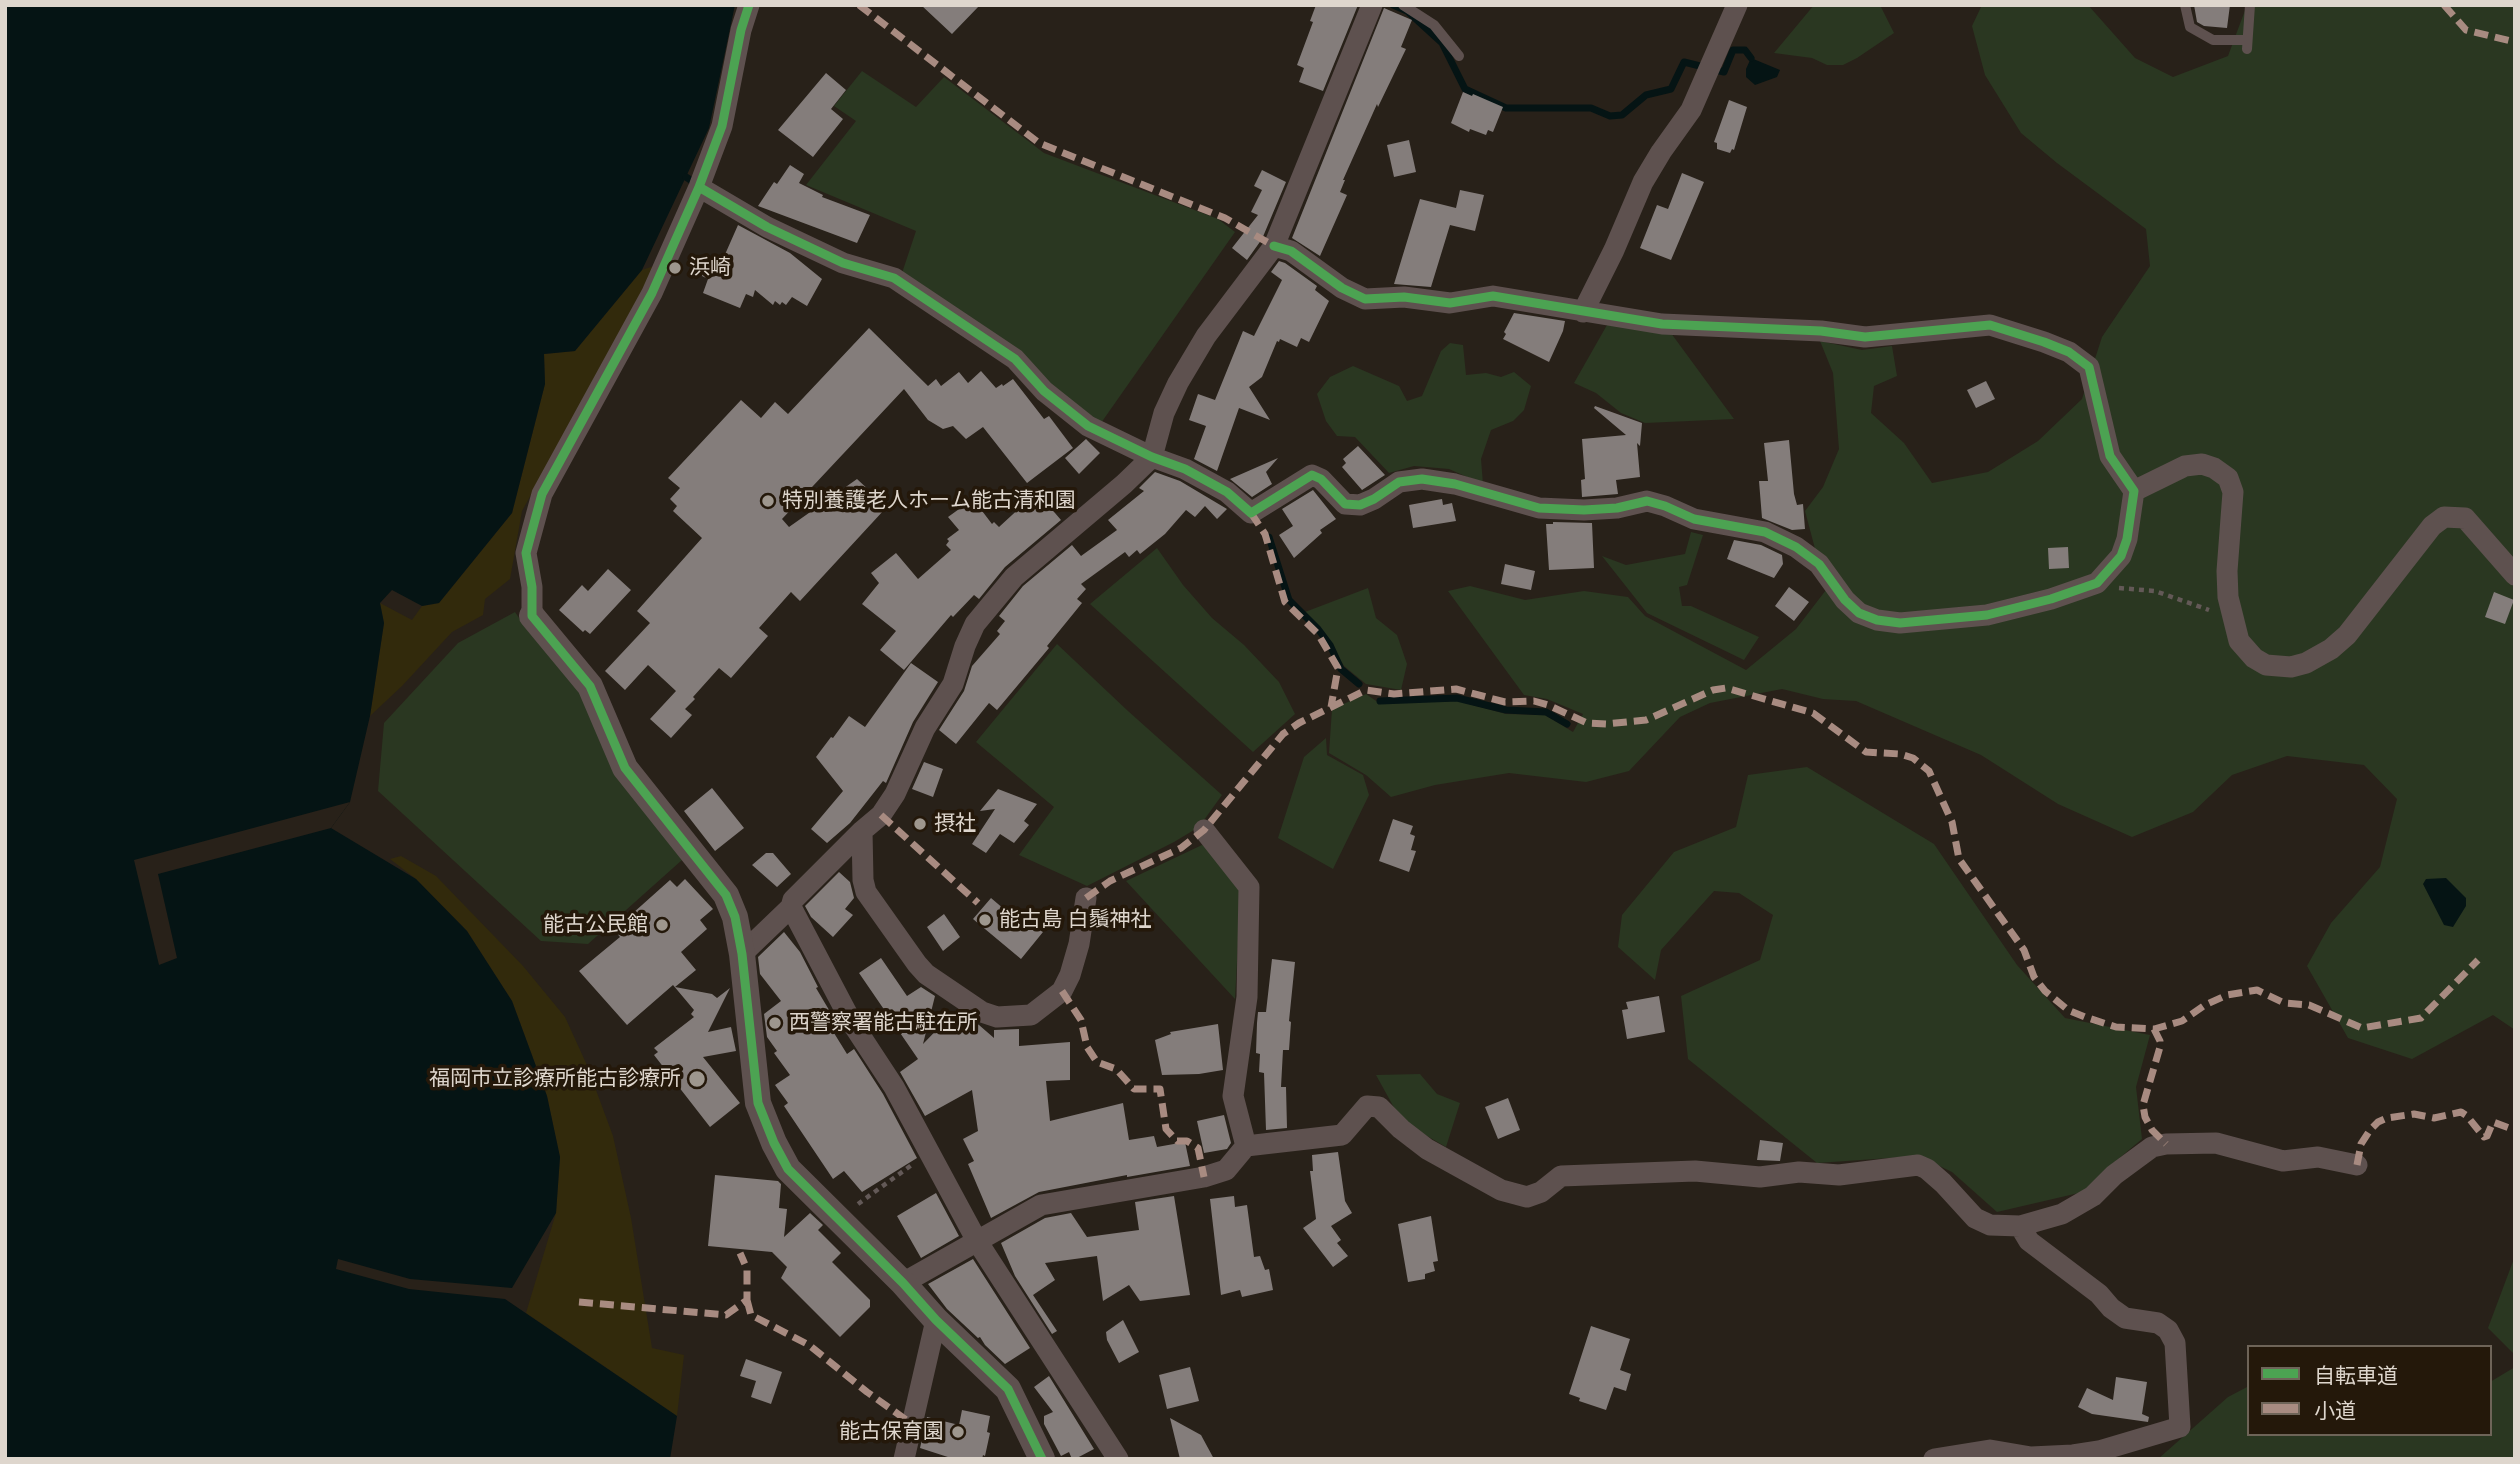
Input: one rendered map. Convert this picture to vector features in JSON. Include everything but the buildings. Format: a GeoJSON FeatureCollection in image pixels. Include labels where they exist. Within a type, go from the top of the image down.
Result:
{"type":"FeatureCollection","features":[{"type":"Feature","properties":{"kind":"street"},"geometry":{"type":"LineString","coordinates":[[749,5],[741,30],[722,127],[699,187],[652,292],[542,494],[526,552],[533,587],[532,616],[590,686],[625,768],[726,895],[735,917],[741,954],[758,1102],[774,1143],[788,1169],[1008,1390],[1042,1459]]}},
{"type":"Feature","properties":{"kind":"street"},"geometry":{"type":"LineString","coordinates":[[741,954],[881,815],[895,794],[925,728],[953,684],[975,624],[1014,577],[1152,457],[1164,413],[1178,383],[1206,336],[1274,246],[1372,5]]}},
{"type":"Feature","properties":{"kind":"street"},"geometry":{"type":"LineString","coordinates":[[1583,312],[1614,250],[1643,182],[1691,110],[1735,6]]}},
{"type":"Feature","properties":{"kind":"street"},"geometry":{"type":"LineString","coordinates":[[699,187],[767,227],[844,262],[894,278],[1015,359],[1044,390],[1088,426],[1152,457],[1185,469],[1227,492],[1251,513],[1312,475],[1321,479],[1345,504],[1360,505],[1399,482],[1422,479],[1455,484],[1546,509],[1616,508],[1647,501],[1694,519],[1765,532],[1796,547],[1819,564],[1845,600],[1859,613],[1877,620],[1900,623],[1987,615],[2052,599],[2097,583],[2121,556],[2127,539],[2134,491],[2110,456],[2089,367],[2069,352],[2044,342],[1990,325],[1865,337],[1821,331],[1662,324],[1493,296],[1450,303],[1404,297],[1365,299],[1342,288],[1291,251],[1274,246]]}},
{"type":"Feature","properties":{"kind":"street"},"geometry":{"type":"LineString","coordinates":[[2134,491],[2185,466],[2202,464],[2214,468],[2228,478],[2233,492],[2227,571],[2234,623],[2239,641],[2254,658],[2266,665],[2291,667],[2306,663],[2331,649],[2347,635],[2432,526],[2444,517],[2465,518],[2515,575]]}},
{"type":"Feature","properties":{"kind":"street"},"geometry":{"type":"LineString","coordinates":[[1204,830],[1250,887],[1247,997],[1233,1096],[1246,1146]]}},
{"type":"Feature","properties":{"kind":"street"},"geometry":{"type":"LineString","coordinates":[[862,831],[863,880],[866,892],[917,964],[926,974],[982,1012],[997,1017],[1031,1015],[1062,991],[1079,944],[1086,898]]}},
{"type":"Feature","properties":{"kind":"street"},"geometry":{"type":"LineString","coordinates":[[791,907],[852,1023],[894,1087],[977,1241],[1118,1459]]}},
{"type":"Feature","properties":{"kind":"street"},"geometry":{"type":"LineString","coordinates":[[903,1283],[1041,1205],[1204,1177],[1226,1170],[1246,1146],[1342,1135],[1367,1106],[1379,1107],[1427,1149],[1501,1190],[1527,1197],[1541,1192],[1561,1176],[1695,1171],[1760,1177],[1799,1172],[1839,1175],[1918,1165],[1943,1183],[1975,1218],[1990,1226],[2020,1226],[2062,1214],[2093,1196],[2114,1175],[2152,1147],[2166,1144],[2216,1143],[2283,1161],[2318,1157],[2357,1165]]}},
{"type":"Feature","properties":{"kind":"street"},"geometry":{"type":"LineString","coordinates":[[1934,1459],[1990,1450],[2031,1457],[2073,1455],[2099,1451],[2180,1427],[2175,1342],[2168,1330],[2158,1323],[2125,1318],[2111,1308],[2099,1294],[2029,1241],[2020,1226]]}},
{"type":"Feature","properties":{"kind":"street"},"geometry":{"type":"LineString","coordinates":[[904,1459],[936,1320]]}},
{"type":"Feature","properties":{"kind":"lane"},"geometry":{"type":"LineString","coordinates":[[1403,5],[1434,25],[1459,56]]}},
{"type":"Feature","properties":{"kind":"lane"},"geometry":{"type":"LineString","coordinates":[[2185,5],[2190,27],[2213,40],[2247,45],[2250,5]]}},
{"type":"Feature","properties":{"kind":"path"},"geometry":{"type":"LineString","coordinates":[[2118,587],[2155,591],[2201,606],[2234,623]]}},
{"type":"Feature","properties":{"kind":"path"},"geometry":{"type":"LineString","coordinates":[[839,1219],[884,1183],[931,1152]]}},
{"type":"Feature","properties":{"kind":"green space"},"geometry":{"type":"Polygon","coordinates":[[[1814,5],[1880,5],[1894,33],[1843,65],[1827,65],[1812,58],[1774,53],[1814,5]]]}},
{"type":"Feature","properties":{"kind":"green space"},"geometry":{"type":"Polygon","coordinates":[[[1982,5],[2088,5],[2135,58],[2173,77],[2228,56],[2247,5],[2515,5],[2515,1030],[2493,1015],[2412,1059],[2348,1038],[2307,966],[2331,923],[2380,867],[2397,799],[2364,765],[2287,756],[2232,775],[2193,812],[2132,837],[2058,804],[1981,755],[1856,701],[1823,699],[1782,689],[1710,703],[1680,717],[1629,771],[1586,782],[1509,773],[1435,785],[1391,797],[1366,775],[1329,753],[1332,709],[1366,694],[1379,703],[1458,701],[1506,714],[1545,715],[1573,732],[1583,714],[1547,699],[1524,695],[1448,591],[1470,586],[1525,600],[1584,591],[1628,597],[1645,616],[1746,670],[1796,629],[1826,590],[1805,511],[1823,487],[1839,449],[1833,373],[1820,341],[1862,350],[1892,346],[1897,376],[1874,386],[1871,413],[1904,443],[1932,483],[1988,472],[2038,441],[2082,399],[2102,337],[2150,266],[2146,229],[2021,133],[1985,75],[1972,26],[1982,5]]]}},
{"type":"Feature","properties":{"kind":"green space"},"geometry":{"type":"Polygon","coordinates":[[[862,71],[916,107],[944,77],[1044,153],[1218,219],[1235,232],[1101,423],[902,273],[916,231],[806,185],[856,121],[834,106],[862,71]]]}},
{"type":"Feature","properties":{"kind":"green space"},"geometry":{"type":"Polygon","coordinates":[[[1607,325],[1668,329],[1734,419],[1645,423],[1621,413],[1596,393],[1574,383],[1607,325]]]}},
{"type":"Feature","properties":{"kind":"green space"},"geometry":{"type":"Polygon","coordinates":[[[1450,343],[1463,345],[1466,375],[1486,373],[1501,377],[1514,372],[1531,386],[1524,410],[1513,421],[1491,430],[1481,459],[1483,484],[1449,469],[1414,466],[1389,473],[1355,437],[1337,436],[1326,421],[1317,394],[1330,377],[1353,366],[1399,386],[1407,401],[1422,396],[1441,351],[1450,343]]]}},
{"type":"Feature","properties":{"kind":"green space"},"geometry":{"type":"Polygon","coordinates":[[[1691,532],[1703,535],[1687,585],[1679,587],[1682,606],[1691,606],[1759,637],[1744,660],[1647,613],[1602,556],[1626,565],[1685,554],[1691,532]]]}},
{"type":"Feature","properties":{"kind":"green space"},"geometry":{"type":"Polygon","coordinates":[[[1157,548],[1183,585],[1212,618],[1244,645],[1279,682],[1295,714],[1253,752],[1090,604],[1157,548]]]}},
{"type":"Feature","properties":{"kind":"green space"},"geometry":{"type":"Polygon","coordinates":[[[1368,588],[1376,618],[1397,635],[1407,664],[1401,690],[1366,684],[1344,666],[1320,627],[1305,612],[1368,588]]]}},
{"type":"Feature","properties":{"kind":"green space"},"geometry":{"type":"Polygon","coordinates":[[[515,612],[528,631],[578,687],[682,860],[588,944],[541,941],[378,791],[384,723],[458,643],[515,612]]]}},
{"type":"Feature","properties":{"kind":"green space"},"geometry":{"type":"Polygon","coordinates":[[[1057,644],[1222,795],[1199,827],[1087,886],[1019,855],[1054,807],[976,742],[1057,644]]]}},
{"type":"Feature","properties":{"kind":"green space"},"geometry":{"type":"Polygon","coordinates":[[[1326,738],[1327,755],[1363,775],[1369,795],[1333,869],[1278,838],[1304,757],[1326,738]]]}},
{"type":"Feature","properties":{"kind":"green space"},"geometry":{"type":"Polygon","coordinates":[[[1807,767],[1934,844],[2017,965],[2065,1018],[2150,1035],[2136,1087],[2142,1139],[2083,1192],[1997,1212],[1952,1172],[1919,1156],[1817,1163],[1688,1059],[1681,996],[1760,960],[1773,915],[1739,893],[1714,891],[1661,950],[1655,980],[1618,947],[1622,915],[1674,852],[1736,827],[1748,775],[1807,767]]]}},
{"type":"Feature","properties":{"kind":"green space"},"geometry":{"type":"Polygon","coordinates":[[[1202,845],[1212,847],[1241,886],[1235,999],[1126,881],[1202,845]]]}},
{"type":"Feature","properties":{"kind":"green space"},"geometry":{"type":"Polygon","coordinates":[[[1420,1074],[1437,1094],[1460,1103],[1446,1147],[1415,1129],[1397,1113],[1376,1075],[1420,1074]]]}},
{"type":"Feature","properties":{"kind":"green space"},"geometry":{"type":"Polygon","coordinates":[[[2515,1256],[2515,1355],[2488,1328],[2515,1256]]]}},
{"type":"Feature","properties":{"kind":"green space"},"geometry":{"type":"Polygon","coordinates":[[[2515,1367],[2515,1459],[2158,1459],[2228,1397],[2247,1387],[2247,1436],[2492,1436],[2492,1381],[2515,1367]]]}},
{"type":"Feature","properties":{"kind":"sand"},"geometry":{"type":"Polygon","coordinates":[[[657,265],[522,511],[510,579],[485,599],[483,615],[452,632],[370,716],[384,623],[380,603],[412,620],[422,606],[439,603],[512,513],[545,384],[544,354],[575,351],[642,270],[657,265]]]}},
{"type":"Feature","properties":{"kind":"sand"},"geometry":{"type":"Polygon","coordinates":[[[401,856],[436,876],[523,966],[565,1017],[586,1063],[613,1136],[631,1218],[652,1348],[684,1355],[677,1416],[526,1313],[556,1213],[560,1157],[547,1096],[512,1001],[467,931],[416,879],[390,859],[401,856]]]}},
{"type":"Feature","properties":{"kind":"shaded area"},"geometry":{"type":"Polygon","coordinates":[[[5,5],[735,5],[709,128],[642,270],[575,351],[544,354],[545,384],[512,513],[439,603],[422,606],[392,590],[380,603],[384,623],[370,716],[350,802],[331,828],[416,879],[467,931],[512,1001],[547,1096],[560,1157],[556,1213],[512,1288],[410,1279],[338,1259],[336,1269],[409,1289],[505,1299],[677,1416],[670,1459],[5,1459],[5,5]]]}},
{"type":"Feature","properties":{"kind":"shaded area"},"geometry":{"type":"Polygon","coordinates":[[[1751,58],[1780,70],[1777,77],[1755,85],[1746,77],[1751,58]]]}},
{"type":"Feature","properties":{"kind":"shaded area"},"geometry":{"type":"Polygon","coordinates":[[[2446,878],[2466,898],[2466,906],[2453,927],[2444,925],[2423,884],[2426,879],[2446,878]]]}},
{"type":"Feature","properties":{"kind":"pier"},"geometry":{"type":"Polygon","coordinates":[[[350,802],[331,828],[158,874],[177,958],[159,965],[134,860],[350,802]]]}},
{"type":"Feature","properties":{"kind":"waterway"},"geometry":{"type":"LineString","coordinates":[[1393,5],[1407,11],[1442,43],[1465,89],[1506,108],[1591,108],[1610,116],[1622,115],[1646,95],[1671,89],[1684,62],[1724,72],[1733,50],[1745,50],[1751,58]]}},
{"type":"Feature","properties":{"kind":"waterway"},"geometry":{"type":"LineString","coordinates":[[686,177],[692,181]]}},
{"type":"Feature","properties":{"kind":"waterway"},"geometry":{"type":"LineString","coordinates":[[1269,537],[1289,600],[1318,629],[1330,645],[1341,669],[1359,684]]}},
{"type":"Feature","properties":{"kind":"waterway"},"geometry":{"type":"LineString","coordinates":[[1380,701],[1457,698],[1506,710],[1546,712],[1567,724]]}},
{"type":"Feature","properties":{"kind":"marked path"},"geometry":{"type":"LineString","coordinates":[[859,5],[1039,143],[1225,218],[1274,246]]}},
{"type":"Feature","properties":{"kind":"marked path"},"geometry":{"type":"LineString","coordinates":[[2444,5],[2466,30],[2515,42]]}},
{"type":"Feature","properties":{"kind":"marked path"},"geometry":{"type":"LineString","coordinates":[[1251,513],[1265,534],[1285,602],[1318,634],[1338,668],[1331,707]]}},
{"type":"Feature","properties":{"kind":"marked path"},"geometry":{"type":"LineString","coordinates":[[1086,898],[1110,881],[1181,848],[1204,830],[1283,734],[1299,723],[1366,690],[1394,694],[1456,689],[1505,702],[1534,701],[1587,723],[1606,724],[1646,720],[1713,690],[1726,688],[1813,713],[1866,752],[1900,754],[1913,758],[1929,771],[1952,822],[1959,859],[2024,950],[2034,977],[2045,991],[2068,1010],[2085,1017],[2116,1027],[2154,1029],[2182,1021],[2205,1005],[2227,995],[2257,990],[2284,1003],[2309,1005],[2362,1028],[2421,1018],[2478,960]]}},
{"type":"Feature","properties":{"kind":"marked path"},"geometry":{"type":"LineString","coordinates":[[881,815],[978,903]]}},
{"type":"Feature","properties":{"kind":"marked path"},"geometry":{"type":"LineString","coordinates":[[1062,991],[1081,1020],[1087,1047],[1097,1062],[1116,1069],[1134,1089],[1160,1089],[1166,1129],[1177,1141],[1187,1141],[1198,1148],[1204,1177]]}},
{"type":"Feature","properties":{"kind":"marked path"},"geometry":{"type":"LineString","coordinates":[[2154,1029],[2160,1047],[2143,1105],[2145,1117],[2152,1130],[2166,1144]]}},
{"type":"Feature","properties":{"kind":"marked path"},"geometry":{"type":"LineString","coordinates":[[2357,1165],[2361,1144],[2370,1130],[2387,1118],[2414,1114],[2434,1118],[2461,1112],[2484,1137],[2493,1122],[2515,1130]]}},
{"type":"Feature","properties":{"kind":"marked path"},"geometry":{"type":"LineString","coordinates":[[579,1302],[726,1315],[747,1300],[747,1269],[740,1253]]}},
{"type":"Feature","properties":{"kind":"marked path"},"geometry":{"type":"LineString","coordinates":[[747,1300],[751,1315],[809,1345],[912,1424]]}},
{"type":"Feature","properties":{"kind":"cycle path"},"geometry":{"type":"LineString","coordinates":[[749,5],[741,30],[722,126],[699,187],[652,293],[542,494],[526,553],[532,587],[532,616],[590,686],[625,768],[726,895],[735,917],[742,954],[758,1103],[788,1169],[903,1283],[936,1320],[1008,1389],[1042,1459]]}},
{"type":"Feature","properties":{"kind":"cycle path"},"geometry":{"type":"LineString","coordinates":[[699,187],[767,227],[843,263],[894,278],[1015,359],[1044,391],[1088,426],[1152,457],[1185,469],[1227,492],[1251,513],[1312,475],[1321,479],[1345,504],[1360,505],[1399,482],[1422,479],[1455,484],[1539,508],[1617,508],[1647,501],[1694,519],[1765,532],[1796,547],[1819,564],[1845,600],[1859,613],[1877,620],[1900,623],[1987,615],[2051,599],[2097,583],[2121,556],[2127,539],[2134,491],[2110,456],[2089,367],[2069,352],[2044,342],[1990,325],[1865,337],[1821,331],[1662,324],[1493,296],[1450,303],[1404,297],[1365,299],[1342,288],[1291,251],[1274,246]]}},
{"type":"Feature","properties":{"kind":"place","name":"浜崎"},"geometry":{"type":"Point","coordinates":[675,268]}},
{"type":"Feature","properties":{"kind":"place","name":"特別養護老人ホーム能古清和園"},"geometry":{"type":"Point","coordinates":[768,501]}},
{"type":"Feature","properties":{"kind":"place","name":"摂社"},"geometry":{"type":"Point","coordinates":[920,824]}},
{"type":"Feature","properties":{"kind":"place","name":"能古島 白鬚神社"},"geometry":{"type":"Point","coordinates":[985,920]}},
{"type":"Feature","properties":{"kind":"place","name":"能古公民館"},"geometry":{"type":"Point","coordinates":[662,925]}},
{"type":"Feature","properties":{"kind":"place","name":"西警察署能古駐在所"},"geometry":{"type":"Point","coordinates":[775,1023]}},
{"type":"Feature","properties":{"kind":"place","name":"福岡市立診療所能古診療所"},"geometry":{"type":"Point","coordinates":[697,1079]}},
{"type":"Feature","properties":{"kind":"place","name":"能古保育園"},"geometry":{"type":"Point","coordinates":[958,1432]}}]}
